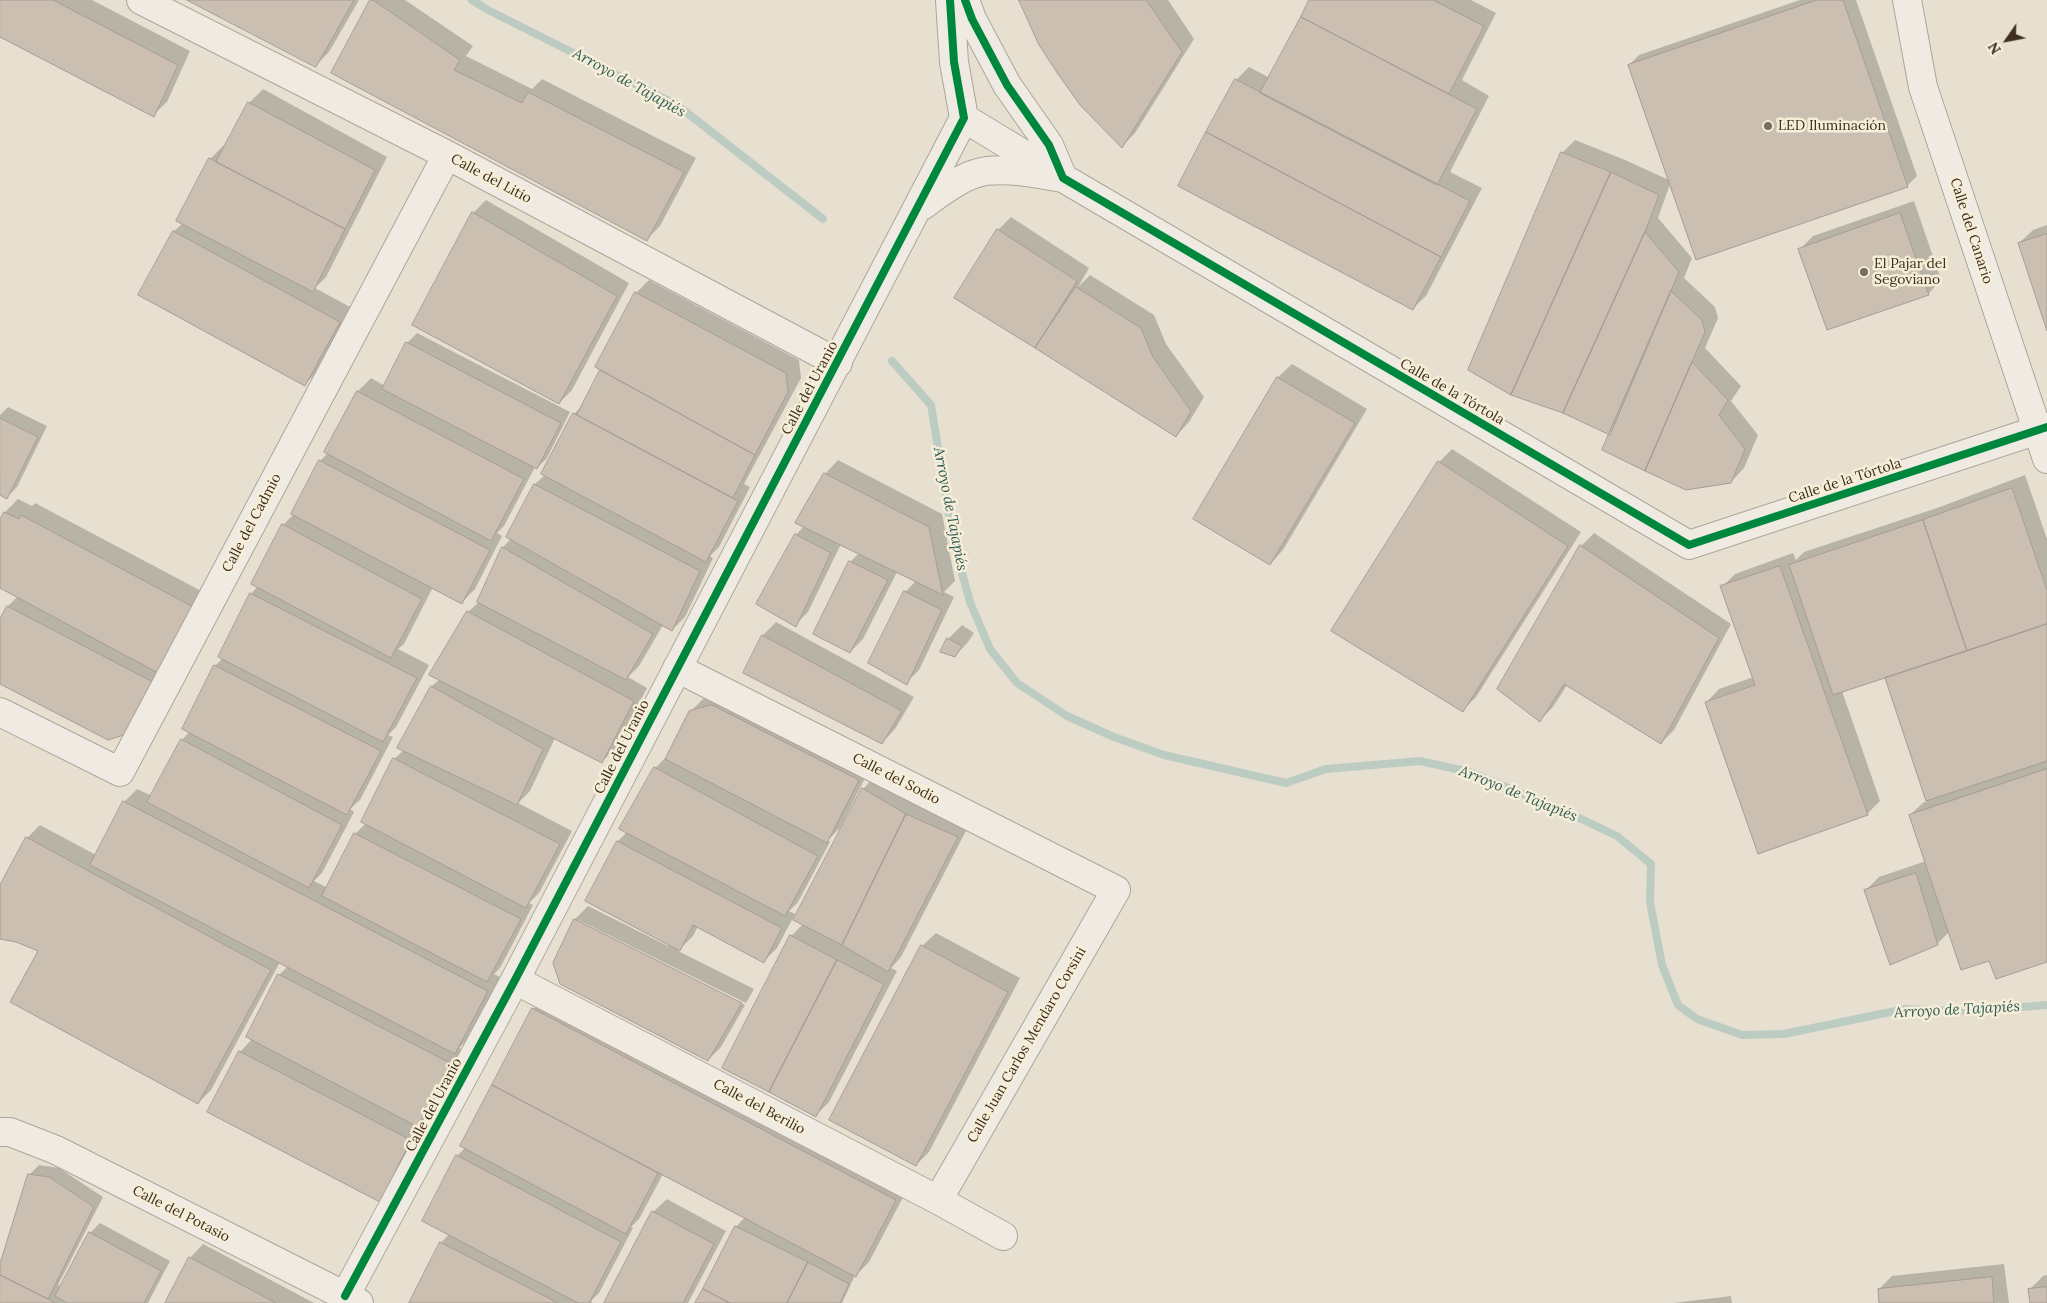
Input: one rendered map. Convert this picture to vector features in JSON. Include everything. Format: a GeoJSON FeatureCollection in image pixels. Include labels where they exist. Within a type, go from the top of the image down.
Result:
{"type":"FeatureCollection","features":[{"type":"Feature","properties":{"kind":"street","name":"Calle del Litio"},"geometry":{"type":"LineString","coordinates":[[141,0],[447,155],[838,363]]}},
{"type":"Feature","properties":{"kind":"street"},"geometry":{"type":"LineString","coordinates":[[950,0],[954,62],[964,118]]}},
{"type":"Feature","properties":{"kind":"street"},"geometry":{"type":"LineString","coordinates":[[965,0],[972,19],[1007,85],[1049,145],[1063,178]]}},
{"type":"Feature","properties":{"kind":"street","name":"Calle del Canario"},"geometry":{"type":"LineString","coordinates":[[1906,0],[1923,87],[2042,429],[2047,460]]}},
{"type":"Feature","properties":{"kind":"street","name":"Calle de la Tórtola"},"geometry":{"type":"LineString","coordinates":[[964,118],[1689,545],[2042,429]]}},
{"type":"Feature","properties":{"kind":"street","name":"Calle del Uranio"},"geometry":{"type":"LineString","coordinates":[[352,1300],[515,980],[919,208],[964,118]]}},
{"type":"Feature","properties":{"kind":"street","name":"Calle del Cadmio"},"geometry":{"type":"LineString","coordinates":[[0,712],[120,772],[447,155]]}},
{"type":"Feature","properties":{"kind":"street"},"geometry":{"type":"LineString","coordinates":[[919,208],[954,184],[985,171],[1021,172],[1063,178]]}},
{"type":"Feature","properties":{"kind":"street","name":"Calle del Sodio"},"geometry":{"type":"LineString","coordinates":[[677,668],[1116,890]]}},
{"type":"Feature","properties":{"kind":"street","name":"Calle Juan Carlos Mendaro Corsini"},"geometry":{"type":"LineString","coordinates":[[938,1200],[1116,890]]}},
{"type":"Feature","properties":{"kind":"street","name":"Calle del Berilio"},"geometry":{"type":"LineString","coordinates":[[515,980],[938,1200],[1003,1236]]}},
{"type":"Feature","properties":{"kind":"street","name":"Calle del Potasio"},"geometry":{"type":"LineString","coordinates":[[0,1132],[10,1132],[56,1150],[352,1300]]}},
{"type":"Feature","properties":{"kind":"building"},"geometry":{"type":"Polygon","coordinates":[[[0,0],[53,0],[178,65],[154,117],[0,37],[0,0]]]}},
{"type":"Feature","properties":{"kind":"building"},"geometry":{"type":"Polygon","coordinates":[[[187,0],[354,0],[316,67],[187,0]]]}},
{"type":"Feature","properties":{"kind":"building"},"geometry":{"type":"Polygon","coordinates":[[[370,0],[373,0],[460,60],[454,70],[522,103],[528,92],[684,172],[647,241],[331,73],[370,0]]]}},
{"type":"Feature","properties":{"kind":"building"},"geometry":{"type":"Polygon","coordinates":[[[1019,0],[1146,0],[1182,52],[1122,148],[1080,105],[1058,74],[1039,45],[1019,0]]]}},
{"type":"Feature","properties":{"kind":"building"},"geometry":{"type":"Polygon","coordinates":[[[1309,0],[1433,0],[1484,26],[1449,94],[1301,17],[1309,0]]]}},
{"type":"Feature","properties":{"kind":"building","name":"LED Iluminación"},"geometry":{"type":"Polygon","coordinates":[[[1817,0],[1843,0],[1908,187],[1696,260],[1628,65],[1817,0]]]}},
{"type":"Feature","properties":{"kind":"building"},"geometry":{"type":"Polygon","coordinates":[[[1301,17],[1477,109],[1437,185],[1260,93],[1301,17]]]}},
{"type":"Feature","properties":{"kind":"building"},"geometry":{"type":"Polygon","coordinates":[[[1235,79],[1470,201],[1441,257],[1206,132],[1235,79]]]}},
{"type":"Feature","properties":{"kind":"building"},"geometry":{"type":"Polygon","coordinates":[[[248,102],[375,170],[345,229],[216,162],[248,102]]]}},
{"type":"Feature","properties":{"kind":"building"},"geometry":{"type":"Polygon","coordinates":[[[1206,132],[1441,257],[1413,310],[1178,186],[1206,132]]]}},
{"type":"Feature","properties":{"kind":"building"},"geometry":{"type":"Polygon","coordinates":[[[1561,152],[1611,172],[1511,395],[1468,370],[1561,152]]]}},
{"type":"Feature","properties":{"kind":"building"},"geometry":{"type":"Polygon","coordinates":[[[209,158],[345,229],[313,292],[176,221],[209,158]]]}},
{"type":"Feature","properties":{"kind":"building"},"geometry":{"type":"Polygon","coordinates":[[[1611,172],[1659,195],[1645,232],[1563,413],[1511,395],[1611,172]]]}},
{"type":"Feature","properties":{"kind":"building"},"geometry":{"type":"Polygon","coordinates":[[[472,212],[617,296],[559,404],[412,325],[472,212]]]}},
{"type":"Feature","properties":{"kind":"building","name":"El Pajar del Segoviano"},"geometry":{"type":"Polygon","coordinates":[[[1900,213],[1929,295],[1827,330],[1798,249],[1900,213]]]}},
{"type":"Feature","properties":{"kind":"building"},"geometry":{"type":"Polygon","coordinates":[[[997,229],[1077,281],[1035,348],[954,298],[997,229]]]}},
{"type":"Feature","properties":{"kind":"building"},"geometry":{"type":"Polygon","coordinates":[[[173,231],[340,322],[305,386],[138,295],[173,231]]]}},
{"type":"Feature","properties":{"kind":"building"},"geometry":{"type":"Polygon","coordinates":[[[1645,232],[1679,272],[1610,435],[1563,413],[1645,232]]]}},
{"type":"Feature","properties":{"kind":"building"},"geometry":{"type":"Polygon","coordinates":[[[2047,234],[2047,331],[2018,243],[2047,234]]]}},
{"type":"Feature","properties":{"kind":"building"},"geometry":{"type":"Polygon","coordinates":[[[1076,287],[1141,328],[1153,357],[1191,411],[1176,437],[1035,348],[1076,287]]]}},
{"type":"Feature","properties":{"kind":"building"},"geometry":{"type":"Polygon","coordinates":[[[1671,291],[1702,320],[1705,332],[1645,471],[1602,450],[1671,291]]]}},
{"type":"Feature","properties":{"kind":"building"},"geometry":{"type":"Polygon","coordinates":[[[635,292],[786,373],[788,392],[755,455],[595,367],[635,292]]]}},
{"type":"Feature","properties":{"kind":"building"},"geometry":{"type":"Polygon","coordinates":[[[406,342],[561,423],[537,469],[382,389],[406,342]]]}},
{"type":"Feature","properties":{"kind":"building"},"geometry":{"type":"Polygon","coordinates":[[[1692,362],[1728,400],[1719,415],[1745,449],[1731,483],[1686,490],[1645,471],[1692,362]]]}},
{"type":"Feature","properties":{"kind":"building"},"geometry":{"type":"Polygon","coordinates":[[[600,370],[755,455],[733,498],[577,415],[600,370]]]}},
{"type":"Feature","properties":{"kind":"building"},"geometry":{"type":"Polygon","coordinates":[[[1277,377],[1355,423],[1270,565],[1193,519],[1277,377]]]}},
{"type":"Feature","properties":{"kind":"building"},"geometry":{"type":"Polygon","coordinates":[[[357,391],[524,479],[491,541],[324,452],[357,391]]]}},
{"type":"Feature","properties":{"kind":"building"},"geometry":{"type":"Polygon","coordinates":[[[573,413],[738,501],[706,562],[541,474],[573,413]]]}},
{"type":"Feature","properties":{"kind":"building"},"geometry":{"type":"Polygon","coordinates":[[[0,418],[38,437],[7,499],[0,495],[0,418]]]}},
{"type":"Feature","properties":{"kind":"building"},"geometry":{"type":"Polygon","coordinates":[[[319,460],[490,550],[462,604],[291,514],[319,460]]]}},
{"type":"Feature","properties":{"kind":"building"},"geometry":{"type":"Polygon","coordinates":[[[1438,461],[1568,546],[1463,712],[1331,631],[1438,461]]]}},
{"type":"Feature","properties":{"kind":"building"},"geometry":{"type":"Polygon","coordinates":[[[824,473],[929,527],[943,595],[795,523],[824,473]]]}},
{"type":"Feature","properties":{"kind":"building"},"geometry":{"type":"Polygon","coordinates":[[[534,484],[700,571],[672,631],[506,537],[534,484]]]}},
{"type":"Feature","properties":{"kind":"building"},"geometry":{"type":"Polygon","coordinates":[[[2012,488],[2047,590],[2047,624],[1967,651],[1923,520],[2012,488]]]}},
{"type":"Feature","properties":{"kind":"building"},"geometry":{"type":"Polygon","coordinates":[[[4,512],[19,519],[21,515],[195,608],[160,674],[0,588],[0,520],[4,512]]]}},
{"type":"Feature","properties":{"kind":"building"},"geometry":{"type":"Polygon","coordinates":[[[1923,520],[1967,651],[1833,695],[1789,565],[1923,520]]]}},
{"type":"Feature","properties":{"kind":"building"},"geometry":{"type":"Polygon","coordinates":[[[282,524],[422,599],[391,658],[251,584],[282,524]]]}},
{"type":"Feature","properties":{"kind":"building"},"geometry":{"type":"Polygon","coordinates":[[[795,534],[831,553],[796,627],[756,604],[795,534]]]}},
{"type":"Feature","properties":{"kind":"building"},"geometry":{"type":"Polygon","coordinates":[[[1580,545],[1719,638],[1661,744],[1564,684],[1540,722],[1497,689],[1580,545]]]}},
{"type":"Feature","properties":{"kind":"building"},"geometry":{"type":"Polygon","coordinates":[[[502,547],[653,634],[626,680],[477,602],[502,547]]]}},
{"type":"Feature","properties":{"kind":"building"},"geometry":{"type":"Polygon","coordinates":[[[849,561],[888,580],[850,653],[813,634],[849,561]]]}},
{"type":"Feature","properties":{"kind":"building"},"geometry":{"type":"Polygon","coordinates":[[[1780,566],[1868,815],[1758,854],[1705,702],[1755,685],[1720,586],[1780,566]]]}},
{"type":"Feature","properties":{"kind":"building"},"geometry":{"type":"Polygon","coordinates":[[[904,591],[942,610],[907,685],[868,663],[904,591]]]}},
{"type":"Feature","properties":{"kind":"building"},"geometry":{"type":"Polygon","coordinates":[[[250,593],[417,678],[383,742],[218,657],[250,593]]]}},
{"type":"Feature","properties":{"kind":"building"},"geometry":{"type":"Polygon","coordinates":[[[7,606],[153,682],[127,734],[108,740],[0,684],[0,619],[7,606]]]}},
{"type":"Feature","properties":{"kind":"building"},"geometry":{"type":"Polygon","coordinates":[[[467,611],[634,701],[602,763],[429,675],[467,611]]]}},
{"type":"Feature","properties":{"kind":"building"},"geometry":{"type":"Polygon","coordinates":[[[2047,624],[2047,761],[1926,801],[1885,678],[2047,624]]]}},
{"type":"Feature","properties":{"kind":"building"},"geometry":{"type":"Polygon","coordinates":[[[762,635],[902,711],[882,744],[743,673],[762,635]]]}},
{"type":"Feature","properties":{"kind":"building"},"geometry":{"type":"Polygon","coordinates":[[[947,638],[962,646],[955,657],[940,652],[947,638]]]}},
{"type":"Feature","properties":{"kind":"building"},"geometry":{"type":"Polygon","coordinates":[[[214,665],[381,751],[347,815],[182,729],[214,665]]]}},
{"type":"Feature","properties":{"kind":"building"},"geometry":{"type":"Polygon","coordinates":[[[431,686],[543,749],[517,805],[397,748],[431,686]]]}},
{"type":"Feature","properties":{"kind":"building"},"geometry":{"type":"Polygon","coordinates":[[[712,705],[859,780],[827,843],[665,759],[689,711],[712,705]]]}},
{"type":"Feature","properties":{"kind":"building"},"geometry":{"type":"Polygon","coordinates":[[[181,739],[342,825],[309,888],[147,802],[181,739]]]}},
{"type":"Feature","properties":{"kind":"building"},"geometry":{"type":"Polygon","coordinates":[[[393,758],[560,844],[526,908],[361,822],[393,758]]]}},
{"type":"Feature","properties":{"kind":"building"},"geometry":{"type":"Polygon","coordinates":[[[654,767],[818,856],[785,916],[619,829],[654,767]]]}},
{"type":"Feature","properties":{"kind":"building"},"geometry":{"type":"Polygon","coordinates":[[[2047,769],[2047,962],[1996,979],[1989,961],[1961,970],[1909,815],[2047,769]]]}},
{"type":"Feature","properties":{"kind":"building"},"geometry":{"type":"Polygon","coordinates":[[[862,788],[906,814],[842,945],[793,920],[862,788]]]}},
{"type":"Feature","properties":{"kind":"building"},"geometry":{"type":"Polygon","coordinates":[[[123,801],[488,991],[455,1054],[90,865],[123,801]]]}},
{"type":"Feature","properties":{"kind":"building"},"geometry":{"type":"Polygon","coordinates":[[[906,814],[958,837],[888,972],[842,945],[906,814]]]}},
{"type":"Feature","properties":{"kind":"building"},"geometry":{"type":"Polygon","coordinates":[[[354,833],[521,919],[487,982],[322,896],[354,833]]]}},
{"type":"Feature","properties":{"kind":"building"},"geometry":{"type":"Polygon","coordinates":[[[26,837],[271,970],[198,1104],[10,1002],[38,951],[16,942],[0,939],[0,885],[26,837]]]}},
{"type":"Feature","properties":{"kind":"building"},"geometry":{"type":"Polygon","coordinates":[[[617,841],[782,928],[764,963],[693,925],[680,951],[585,901],[617,841]]]}},
{"type":"Feature","properties":{"kind":"building"},"geometry":{"type":"Polygon","coordinates":[[[1916,873],[1938,945],[1890,965],[1864,890],[1916,873]]]}},
{"type":"Feature","properties":{"kind":"building"},"geometry":{"type":"Polygon","coordinates":[[[574,919],[742,1003],[708,1061],[560,984],[553,963],[574,919]]]}},
{"type":"Feature","properties":{"kind":"building"},"geometry":{"type":"Polygon","coordinates":[[[790,935],[837,960],[769,1092],[722,1068],[790,935]]]}},
{"type":"Feature","properties":{"kind":"building"},"geometry":{"type":"Polygon","coordinates":[[[921,945],[1008,992],[916,1166],[829,1120],[921,945]]]}},
{"type":"Feature","properties":{"kind":"building"},"geometry":{"type":"Polygon","coordinates":[[[837,960],[884,984],[816,1117],[769,1092],[837,960]]]}},
{"type":"Feature","properties":{"kind":"building"},"geometry":{"type":"Polygon","coordinates":[[[278,974],[450,1063],[418,1127],[246,1037],[278,974]]]}},
{"type":"Feature","properties":{"kind":"building"},"geometry":{"type":"Polygon","coordinates":[[[532,1008],[896,1200],[856,1277],[492,1085],[532,1008]]]}},
{"type":"Feature","properties":{"kind":"building"},"geometry":{"type":"Polygon","coordinates":[[[239,1051],[411,1140],[380,1202],[207,1112],[239,1051]]]}},
{"type":"Feature","properties":{"kind":"building"},"geometry":{"type":"Polygon","coordinates":[[[492,1085],[658,1173],[626,1234],[460,1146],[492,1085]]]}},
{"type":"Feature","properties":{"kind":"building"},"geometry":{"type":"Polygon","coordinates":[[[456,1155],[621,1242],[589,1303],[578,1303],[422,1221],[456,1155]]]}},
{"type":"Feature","properties":{"kind":"building"},"geometry":{"type":"Polygon","coordinates":[[[28,1174],[49,1177],[94,1207],[48,1299],[0,1275],[0,1264],[28,1174]]]}},
{"type":"Feature","properties":{"kind":"building"},"geometry":{"type":"Polygon","coordinates":[[[652,1211],[714,1244],[683,1303],[604,1303],[652,1211]]]}},
{"type":"Feature","properties":{"kind":"building"},"geometry":{"type":"Polygon","coordinates":[[[735,1226],[808,1262],[787,1303],[730,1303],[703,1289],[735,1226]]]}},
{"type":"Feature","properties":{"kind":"building"},"geometry":{"type":"Polygon","coordinates":[[[89,1232],[161,1271],[144,1303],[67,1303],[55,1296],[89,1232]]]}},
{"type":"Feature","properties":{"kind":"building"},"geometry":{"type":"Polygon","coordinates":[[[440,1242],[558,1303],[409,1303],[440,1242]]]}},
{"type":"Feature","properties":{"kind":"building"},"geometry":{"type":"Polygon","coordinates":[[[189,1257],[276,1303],[165,1303],[189,1257]]]}},
{"type":"Feature","properties":{"kind":"building"},"geometry":{"type":"Polygon","coordinates":[[[808,1262],[849,1284],[840,1303],[787,1303],[808,1262]]]}},
{"type":"Feature","properties":{"kind":"building"},"geometry":{"type":"Polygon","coordinates":[[[0,1275],[48,1299],[55,1303],[0,1303],[0,1275]]]}},
{"type":"Feature","properties":{"kind":"building"},"geometry":{"type":"Polygon","coordinates":[[[1992,1277],[1994,1303],[1879,1303],[1878,1289],[1992,1277]]]}},
{"type":"Feature","properties":{"kind":"building"},"geometry":{"type":"Polygon","coordinates":[[[2047,1287],[2047,1303],[2030,1303],[2028,1289],[2047,1287]]]}},
{"type":"Feature","properties":{"kind":"building"},"geometry":{"type":"Polygon","coordinates":[[[703,1289],[730,1303],[695,1303],[703,1289]]]}},
{"type":"Feature","properties":{"kind":"waterway","name":"Arroyo de Tajapiés"},"geometry":{"type":"LineString","coordinates":[[472,0],[488,10],[677,105],[823,219]]}},
{"type":"Feature","properties":{"kind":"waterway","name":"Arroyo de Tajapiés"},"geometry":{"type":"LineString","coordinates":[[892,361],[931,405],[954,544],[970,602],[990,649],[1017,683],[1067,716],[1114,737],[1164,755],[1286,783],[1326,769],[1420,761],[1470,772],[1573,815],[1617,836],[1651,864],[1650,902],[1662,965],[1678,1005],[1697,1019],[1742,1035],[1784,1034],[1905,1009],[1971,1011],[2047,1005]]}},
{"type":"Feature","properties":{"kind":"cycle path"},"geometry":{"type":"LineString","coordinates":[[345,1296],[515,980],[964,118],[954,62],[950,0]]}},
{"type":"Feature","properties":{"kind":"cycle path"},"geometry":{"type":"LineString","coordinates":[[965,0],[972,19],[1007,85],[1049,145],[1063,178],[1689,545],[2047,427]]}},
{"type":"Feature","properties":{"kind":"place","name":"LED Iluminación"},"geometry":{"type":"Point","coordinates":[1768,126]}},
{"type":"Feature","properties":{"kind":"place","name":"El Pajar del Segoviano"},"geometry":{"type":"Point","coordinates":[1864,272]}}]}
